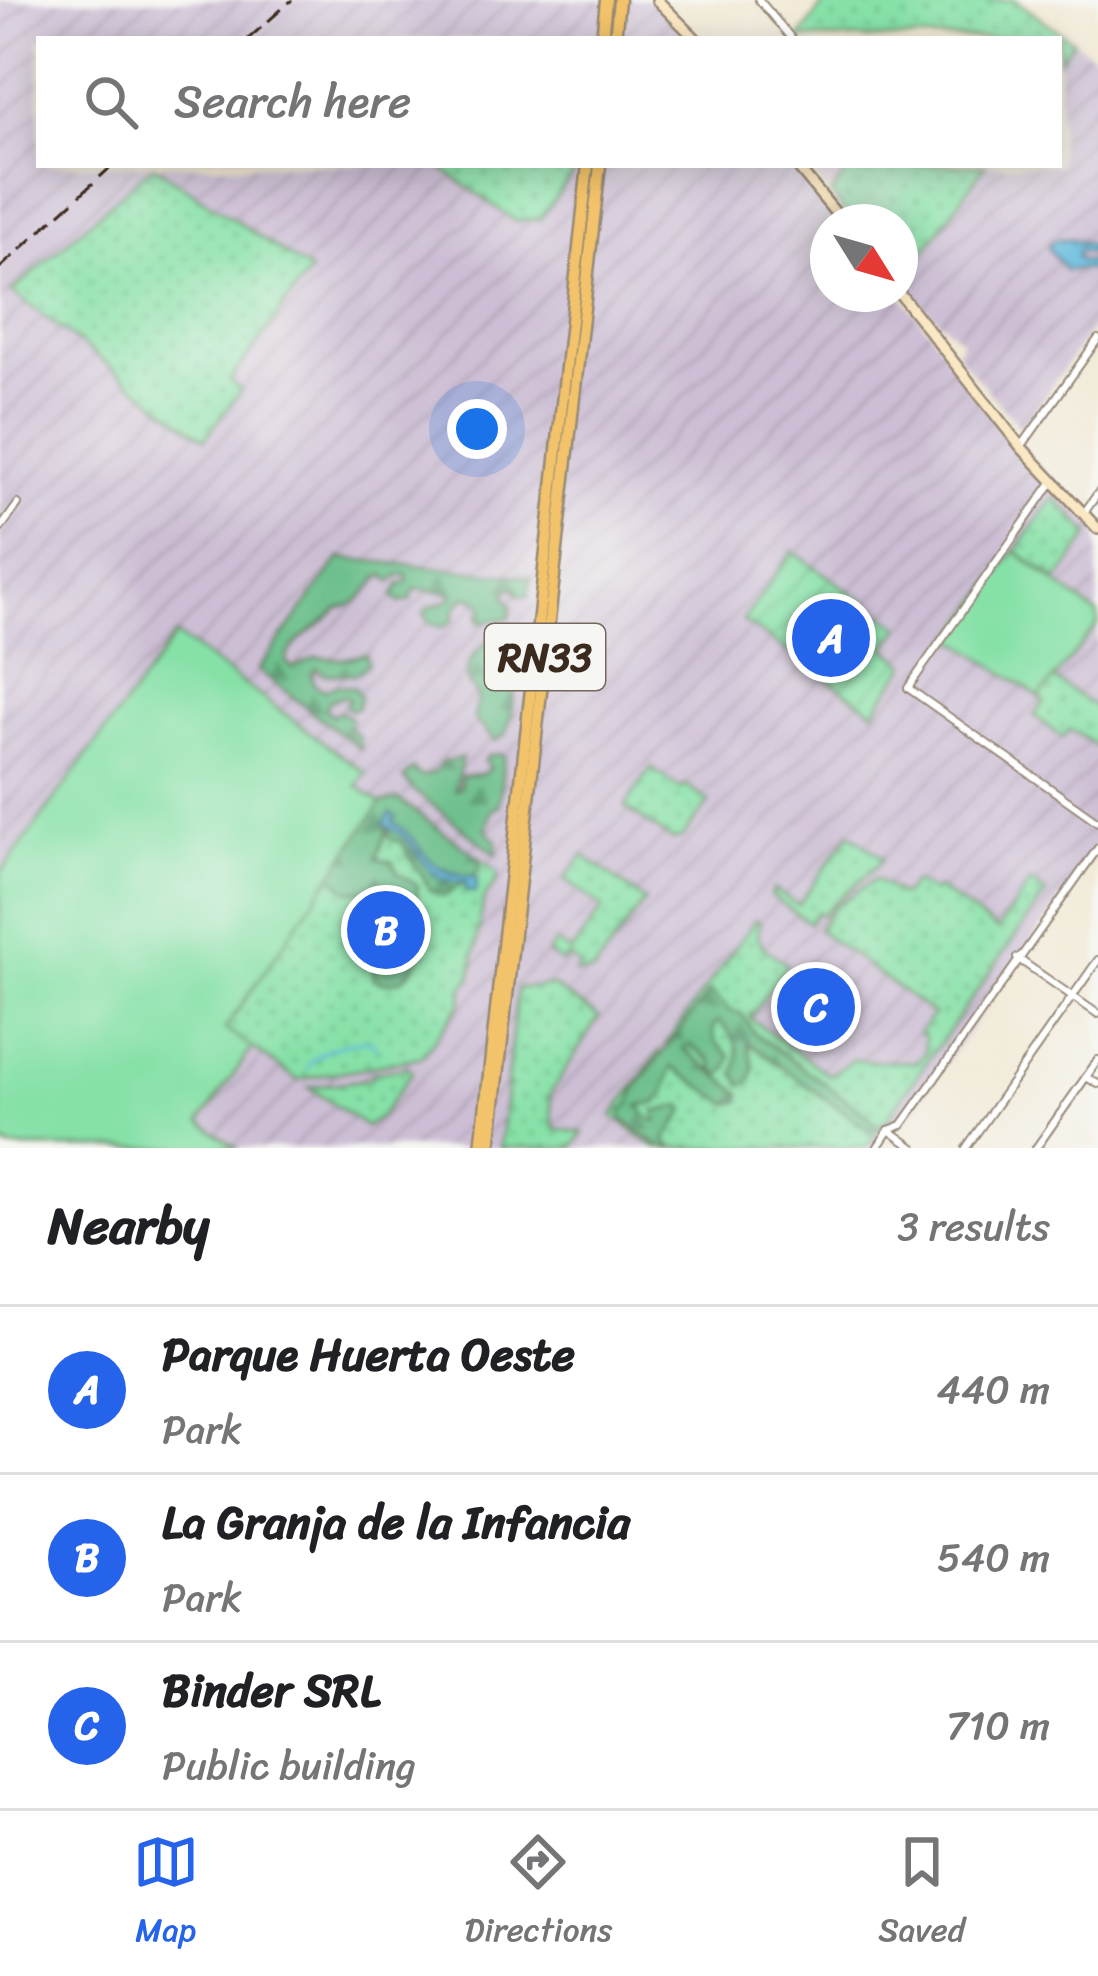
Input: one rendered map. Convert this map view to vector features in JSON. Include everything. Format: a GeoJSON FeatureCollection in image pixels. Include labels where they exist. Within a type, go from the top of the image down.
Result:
{"type":"FeatureCollection","features":[{"type":"Feature","properties":{"kind":"main road"},"geometry":{"type":"LineString","coordinates":[[602,36],[606,0]]}},
{"type":"Feature","properties":{"kind":"main road"},"geometry":{"type":"LineString","coordinates":[[615,36],[619,0]]}},
{"type":"Feature","properties":{"kind":"main road"},"geometry":{"type":"LineString","coordinates":[[662,2],[693,36]]}},
{"type":"Feature","properties":{"kind":"main road","name":"RN33"},"geometry":{"type":"LineString","coordinates":[[486,1148],[588,168]]}},
{"type":"Feature","properties":{"kind":"main road","name":"RN33"},"geometry":{"type":"LineString","coordinates":[[486,1148],[600,168]]}},
{"type":"Feature","properties":{"kind":"main road"},"geometry":{"type":"LineString","coordinates":[[798,168],[828,204]]}},
{"type":"Feature","properties":{"kind":"main road"},"geometry":{"type":"LineString","coordinates":[[914,312],[1021,447],[1098,529]]}},
{"type":"Feature","properties":{"kind":"street"},"geometry":{"type":"LineString","coordinates":[[759,0],[789,36]]}},
{"type":"Feature","properties":{"kind":"street"},"geometry":{"type":"LineString","coordinates":[[1021,447],[1098,340]]}},
{"type":"Feature","properties":{"kind":"street"},"geometry":{"type":"LineString","coordinates":[[1053,481],[908,688],[1098,822]]}},
{"type":"Feature","properties":{"kind":"street"},"geometry":{"type":"LineString","coordinates":[[1084,514],[1098,494]]}},
{"type":"Feature","properties":{"kind":"street"},"geometry":{"type":"LineString","coordinates":[[0,529],[17,504]]}},
{"type":"Feature","properties":{"kind":"street"},"geometry":{"type":"LineString","coordinates":[[877,1148],[890,1130],[902,1125],[1098,848]]}},
{"type":"Feature","properties":{"kind":"street"},"geometry":{"type":"LineString","coordinates":[[1018,958],[1098,1014]]}},
{"type":"Feature","properties":{"kind":"street"},"geometry":{"type":"LineString","coordinates":[[965,1148],[1098,960]]}},
{"type":"Feature","properties":{"kind":"street"},"geometry":{"type":"LineString","coordinates":[[1036,1148],[1098,1060]]}},
{"type":"Feature","properties":{"kind":"street"},"geometry":{"type":"LineString","coordinates":[[1086,1077],[1098,1084]]}},
{"type":"Feature","properties":{"kind":"street"},"geometry":{"type":"LineString","coordinates":[[890,1130],[914,1148]]}},
{"type":"Feature","properties":{"kind":"shaded area"},"geometry":{"type":"Polygon","coordinates":[[[0,0],[657,0],[693,36],[36,36],[36,168],[798,168],[828,204],[810,204],[810,312],[914,312],[1021,447],[1098,529],[1098,848],[902,1125],[889,1130],[877,1148],[0,1148],[0,0]]]}},
{"type":"Feature","properties":{"kind":"shaded area"},"geometry":{"type":"Polygon","coordinates":[[[280,0],[301,0],[263,36],[240,36],[280,0]]]}},
{"type":"Feature","properties":{"kind":"shaded area"},"geometry":{"type":"Polygon","coordinates":[[[1073,41],[1098,58],[1098,320],[1021,429],[956,353],[962,341],[918,301],[918,261],[983,168],[1062,168],[1062,56],[1073,41]]]}},
{"type":"Feature","properties":{"kind":"shaded area"},"geometry":{"type":"Polygon","coordinates":[[[91,168],[119,168],[0,276],[0,250],[91,168]]]}},
{"type":"Feature","properties":{"kind":"shaded area"},"geometry":{"type":"Polygon","coordinates":[[[809,168],[849,168],[831,194],[809,168]]]}},
{"type":"Feature","properties":{"kind":"green space"},"geometry":{"type":"Polygon","coordinates":[[[826,0],[1015,0],[1073,41],[1062,56],[1062,36],[801,36],[826,0]]]}},
{"type":"Feature","properties":{"kind":"green space"},"geometry":{"type":"Polygon","coordinates":[[[150,168],[157,168],[310,271],[230,381],[241,390],[205,439],[12,292],[150,168]]]}},
{"type":"Feature","properties":{"kind":"green space"},"geometry":{"type":"Polygon","coordinates":[[[441,168],[577,168],[540,219],[515,221],[441,168]]]}},
{"type":"Feature","properties":{"kind":"green space"},"geometry":{"type":"Polygon","coordinates":[[[849,168],[983,168],[918,261],[918,204],[838,204],[831,194],[849,168]]]}},
{"type":"Feature","properties":{"kind":"green space"},"geometry":{"type":"Polygon","coordinates":[[[1054,497],[1090,535],[1058,581],[1016,551],[1054,497]]]}},
{"type":"Feature","properties":{"kind":"green space"},"geometry":{"type":"Polygon","coordinates":[[[792,551],[901,627],[886,648],[907,664],[874,711],[743,621],[792,551]]]}},
{"type":"Feature","properties":{"kind":"green space"},"geometry":{"type":"Polygon","coordinates":[[[1015,551],[1098,615],[1098,625],[1039,697],[953,638],[1015,551]]]}},
{"type":"Feature","properties":{"kind":"green space"},"geometry":{"type":"Polygon","coordinates":[[[340,558],[531,577],[528,597],[517,595],[516,588],[508,589],[510,618],[480,623],[479,614],[485,608],[465,597],[453,621],[442,627],[430,623],[424,613],[453,593],[415,589],[410,601],[400,603],[393,597],[400,584],[408,582],[407,575],[392,582],[384,575],[295,645],[286,661],[292,668],[317,657],[344,659],[366,654],[368,664],[355,675],[324,674],[317,668],[311,674],[314,684],[324,690],[336,685],[354,687],[360,696],[357,708],[350,710],[345,705],[349,699],[343,696],[329,701],[325,709],[351,718],[350,729],[359,736],[360,749],[258,670],[340,558]]]}},
{"type":"Feature","properties":{"kind":"green space"},"geometry":{"type":"Polygon","coordinates":[[[509,626],[519,628],[513,708],[506,734],[495,741],[474,719],[478,698],[467,673],[480,649],[509,626]]]}},
{"type":"Feature","properties":{"kind":"green space"},"geometry":{"type":"Polygon","coordinates":[[[176,635],[366,773],[357,786],[381,803],[225,1029],[252,1048],[201,1122],[237,1148],[10,1148],[0,1141],[0,874],[176,635]]]}},
{"type":"Feature","properties":{"kind":"green space"},"geometry":{"type":"Polygon","coordinates":[[[1054,679],[1098,709],[1098,748],[1070,729],[1063,738],[1034,716],[1044,702],[1039,697],[1054,679]]]}},
{"type":"Feature","properties":{"kind":"green space"},"geometry":{"type":"Polygon","coordinates":[[[501,754],[499,806],[492,809],[486,829],[497,841],[497,855],[414,791],[404,778],[413,769],[426,776],[442,762],[462,758],[455,790],[462,776],[482,774],[490,768],[484,761],[489,755],[501,754]]]}},
{"type":"Feature","properties":{"kind":"green space"},"geometry":{"type":"Polygon","coordinates":[[[651,768],[709,802],[682,838],[672,840],[625,807],[651,768]]]}},
{"type":"Feature","properties":{"kind":"green space"},"geometry":{"type":"Polygon","coordinates":[[[398,799],[497,871],[498,879],[484,898],[471,978],[463,988],[462,1002],[422,1057],[298,1080],[224,1029],[381,803],[398,799]]]}},
{"type":"Feature","properties":{"kind":"green space"},"geometry":{"type":"Polygon","coordinates":[[[398,799],[481,859],[479,871],[445,896],[430,891],[403,843],[390,839],[388,828],[377,858],[393,862],[397,872],[418,886],[416,901],[430,924],[413,968],[397,981],[386,982],[374,979],[368,890],[349,891],[331,875],[381,803],[398,799]]]}},
{"type":"Feature","properties":{"kind":"green space"},"geometry":{"type":"Polygon","coordinates":[[[850,833],[883,858],[822,915],[817,912],[809,923],[770,895],[774,889],[798,905],[850,833]]]}},
{"type":"Feature","properties":{"kind":"green space"},"geometry":{"type":"Polygon","coordinates":[[[583,855],[645,901],[593,973],[575,973],[580,966],[568,957],[562,963],[548,954],[555,942],[571,952],[603,908],[565,880],[583,855]]]}},
{"type":"Feature","properties":{"kind":"green space"},"geometry":{"type":"Polygon","coordinates":[[[875,879],[902,896],[913,882],[933,892],[937,888],[997,930],[1031,882],[1046,893],[866,1148],[656,1148],[613,1116],[659,1052],[689,1070],[696,1062],[666,1043],[755,920],[760,923],[757,933],[763,947],[787,964],[750,1018],[829,1075],[852,1060],[914,1062],[925,1054],[924,1036],[919,1033],[933,1014],[818,930],[834,907],[875,879]]]}},
{"type":"Feature","properties":{"kind":"green space"},"geometry":{"type":"Polygon","coordinates":[[[552,986],[599,1017],[550,1094],[554,1128],[584,1133],[573,1148],[500,1148],[517,988],[552,986]]]}},
{"type":"Feature","properties":{"kind":"green space"},"geometry":{"type":"Polygon","coordinates":[[[710,991],[729,1010],[742,1014],[753,1032],[877,1125],[871,1132],[748,1042],[754,1067],[751,1081],[742,1085],[735,1073],[736,1044],[718,1021],[713,1027],[715,1041],[731,1056],[721,1075],[712,1068],[713,1062],[689,1044],[683,1048],[741,1093],[741,1101],[729,1104],[672,1067],[657,1103],[639,1106],[657,1121],[656,1112],[682,1105],[686,1110],[665,1141],[673,1148],[662,1148],[622,1119],[636,1088],[710,991]]]}},
{"type":"Feature","properties":{"kind":"green space"},"geometry":{"type":"Polygon","coordinates":[[[408,1067],[412,1072],[381,1116],[366,1127],[309,1087],[371,1079],[372,1073],[408,1067]]]}},
{"type":"Feature","properties":{"kind":"water"},"geometry":{"type":"Polygon","coordinates":[[[1059,239],[1098,248],[1098,254],[1079,251],[1076,255],[1080,261],[1098,261],[1098,269],[1065,270],[1048,248],[1059,239]]]}},
{"type":"Feature","properties":{"kind":"water"},"geometry":{"type":"Polygon","coordinates":[[[391,813],[396,817],[393,822],[433,863],[477,878],[475,893],[465,891],[466,882],[433,874],[409,843],[383,824],[391,813]]]}},
{"type":"Feature","properties":{"kind":"waterway"},"geometry":{"type":"LineString","coordinates":[[308,1067],[336,1047],[369,1040],[376,1047]]}},
{"type":"Feature","properties":{"kind":"railway"},"geometry":{"type":"LineString","coordinates":[[251,36],[292,0]]}},
{"type":"Feature","properties":{"kind":"railway"},"geometry":{"type":"LineString","coordinates":[[0,268],[110,168]]}},
{"type":"Feature","properties":{"kind":"place","name":"Parque Huerta Oeste"},"geometry":{"type":"Point","coordinates":[831,638]}},
{"type":"Feature","properties":{"kind":"place","name":"La Granja de la Infancia"},"geometry":{"type":"Point","coordinates":[386,930]}},
{"type":"Feature","properties":{"kind":"place","name":"Binder SRL"},"geometry":{"type":"Point","coordinates":[816,1007]}}]}
